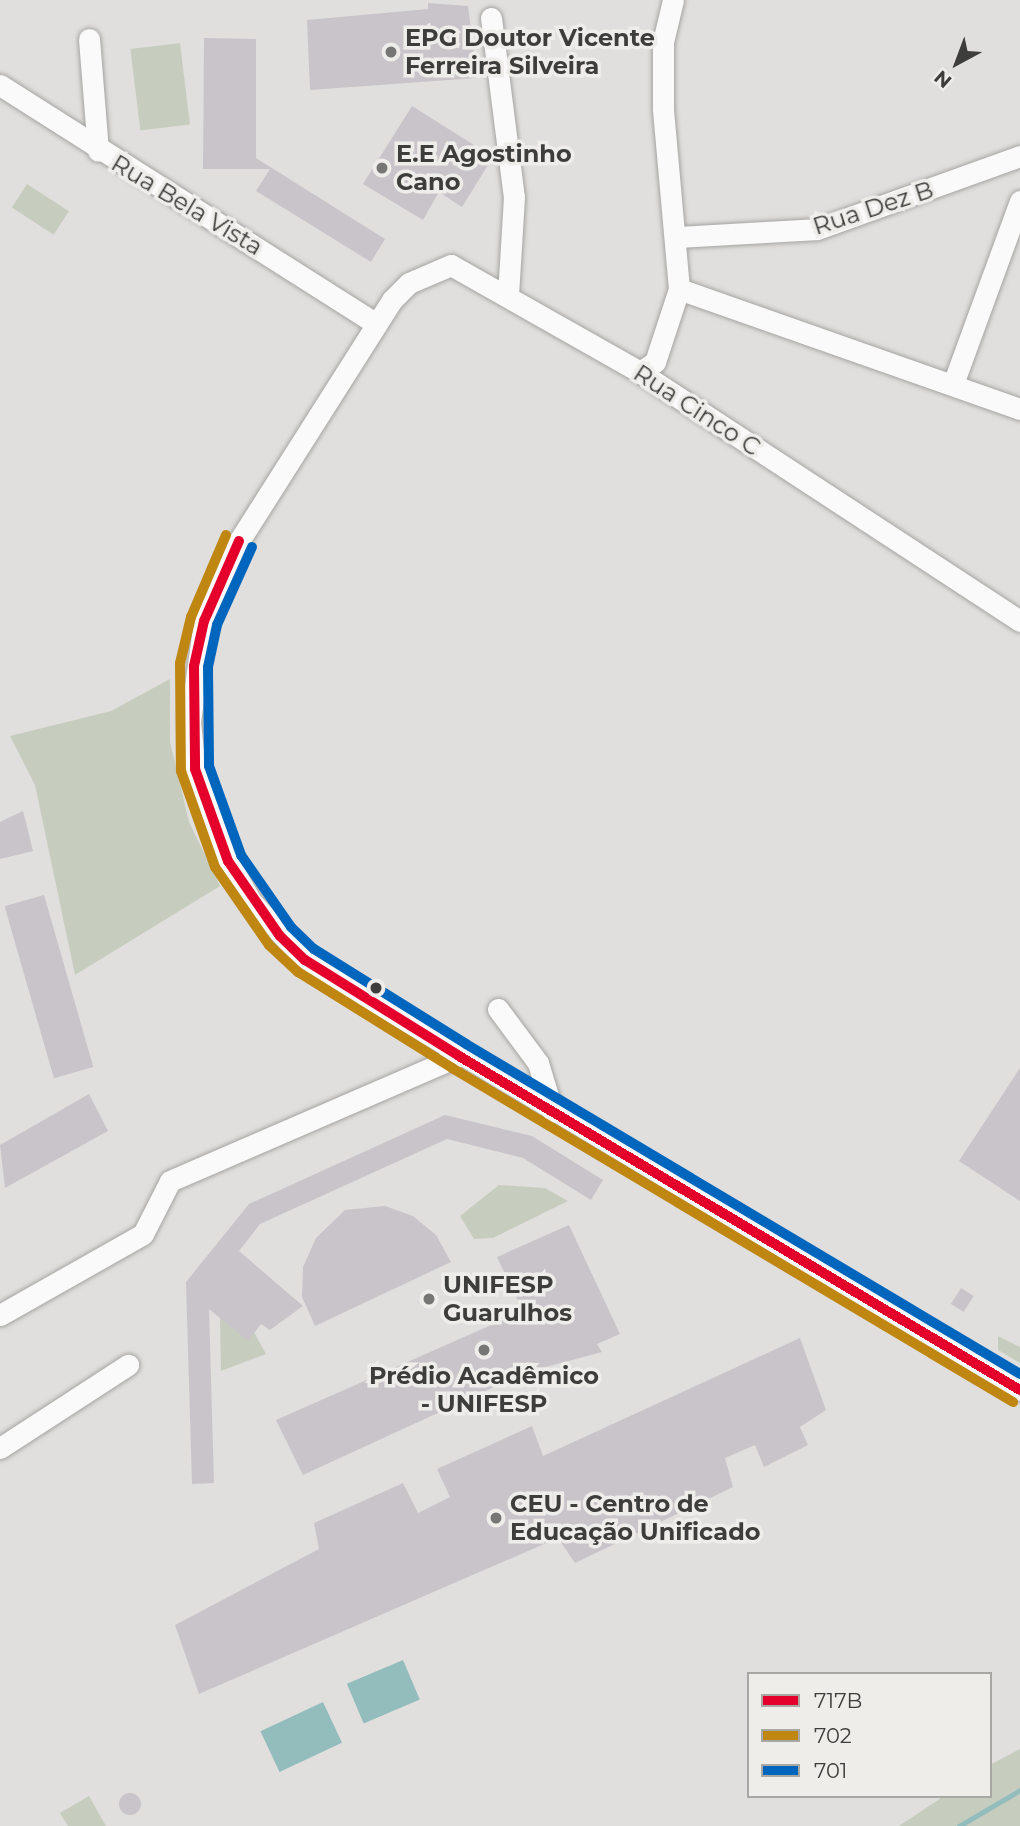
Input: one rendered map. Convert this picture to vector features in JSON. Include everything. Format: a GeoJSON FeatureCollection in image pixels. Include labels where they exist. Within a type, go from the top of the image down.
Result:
{"type":"FeatureCollection","features":[{"type":"Feature","properties":{"kind":"street"},"geometry":{"type":"LineString","coordinates":[[640,372],[654,362],[679,289],[679,237],[663,108],[663,42],[673,0]]}},
{"type":"Feature","properties":{"kind":"street"},"geometry":{"type":"LineString","coordinates":[[491,18],[514,197],[508,294]]}},
{"type":"Feature","properties":{"kind":"street"},"geometry":{"type":"LineString","coordinates":[[89,39],[98,151]]}},
{"type":"Feature","properties":{"kind":"street","name":"Rua Bela Vista"},"geometry":{"type":"LineString","coordinates":[[0,85],[98,151],[376,324]]}},
{"type":"Feature","properties":{"kind":"street","name":"Rua Dez B"},"geometry":{"type":"LineString","coordinates":[[679,237],[817,229],[1020,156]]}},
{"type":"Feature","properties":{"kind":"street"},"geometry":{"type":"LineString","coordinates":[[953,384],[1020,201]]}},
{"type":"Feature","properties":{"kind":"street","name":"Rua Cinco C"},"geometry":{"type":"LineString","coordinates":[[376,324],[409,283],[451,265],[508,294],[640,372],[1020,621]]}},
{"type":"Feature","properties":{"kind":"street"},"geometry":{"type":"LineString","coordinates":[[679,289],[1020,409]]}},
{"type":"Feature","properties":{"kind":"street"},"geometry":{"type":"LineString","coordinates":[[376,324],[220,578],[194,666],[195,769],[228,861],[280,936],[305,960],[552,1112],[769,1226],[1020,1390]]}},
{"type":"Feature","properties":{"kind":"street"},"geometry":{"type":"LineString","coordinates":[[498,1009],[542,1071],[552,1112]]}},
{"type":"Feature","properties":{"kind":"street"},"geometry":{"type":"LineString","coordinates":[[0,1315],[143,1234],[170,1181],[459,1056]]}},
{"type":"Feature","properties":{"kind":"street"},"geometry":{"type":"LineString","coordinates":[[0,1448],[128,1365]]}},
{"type":"Feature","properties":{"kind":"green space"},"geometry":{"type":"Polygon","coordinates":[[[180,43],[190,124],[140,130],[130,49],[180,43]]]}},
{"type":"Feature","properties":{"kind":"green space"},"geometry":{"type":"Polygon","coordinates":[[[27,184],[69,211],[54,235],[12,207],[27,184]]]}},
{"type":"Feature","properties":{"kind":"green space"},"geometry":{"type":"Polygon","coordinates":[[[170,679],[170,742],[189,822],[220,886],[75,975],[35,785],[10,736],[111,711],[170,679]]]}},
{"type":"Feature","properties":{"kind":"green space"},"geometry":{"type":"Polygon","coordinates":[[[499,1185],[545,1188],[568,1201],[493,1238],[474,1239],[460,1216],[499,1185]]]}},
{"type":"Feature","properties":{"kind":"green space"},"geometry":{"type":"Polygon","coordinates":[[[220,1318],[254,1332],[266,1354],[221,1371],[220,1318]]]}},
{"type":"Feature","properties":{"kind":"green space"},"geometry":{"type":"Polygon","coordinates":[[[998,1336],[1020,1347],[1020,1363],[998,1350],[998,1336]]]}},
{"type":"Feature","properties":{"kind":"green space"},"geometry":{"type":"Polygon","coordinates":[[[1020,1749],[1020,1826],[899,1826],[941,1798],[992,1798],[992,1764],[1020,1749]]]}},
{"type":"Feature","properties":{"kind":"green space"},"geometry":{"type":"Polygon","coordinates":[[[89,1796],[106,1826],[68,1826],[60,1813],[89,1796]]]}},
{"type":"Feature","properties":{"kind":"water"},"geometry":{"type":"Polygon","coordinates":[[[403,1660],[420,1700],[364,1723],[347,1684],[403,1660]]]}},
{"type":"Feature","properties":{"kind":"water"},"geometry":{"type":"Polygon","coordinates":[[[323,1702],[342,1743],[279,1772],[260,1731],[323,1702]]]}},
{"type":"Feature","properties":{"kind":"building","name":"EPG Doutor Vicente Ferreira Silveira"},"geometry":{"type":"Polygon","coordinates":[[[428,3],[468,6],[477,78],[310,90],[307,20],[428,9],[428,3]]]}},
{"type":"Feature","properties":{"kind":"building"},"geometry":{"type":"Polygon","coordinates":[[[204,38],[256,39],[256,158],[385,239],[371,262],[256,191],[270,169],[203,169],[204,38]]]}},
{"type":"Feature","properties":{"kind":"building"},"geometry":{"type":"Polygon","coordinates":[[[412,106],[493,157],[462,207],[439,192],[423,220],[363,184],[412,106]]]}},
{"type":"Feature","properties":{"kind":"building"},"geometry":{"type":"Polygon","coordinates":[[[23,811],[33,851],[0,859],[0,822],[23,811]]]}},
{"type":"Feature","properties":{"kind":"building"},"geometry":{"type":"Polygon","coordinates":[[[44,895],[93,1067],[54,1078],[5,906],[44,895]]]}},
{"type":"Feature","properties":{"kind":"building"},"geometry":{"type":"Polygon","coordinates":[[[1020,1068],[1020,1201],[959,1161],[1020,1068]]]}},
{"type":"Feature","properties":{"kind":"building"},"geometry":{"type":"Polygon","coordinates":[[[89,1094],[108,1131],[5,1188],[0,1145],[89,1094]]]}},
{"type":"Feature","properties":{"kind":"building"},"geometry":{"type":"Polygon","coordinates":[[[445,1115],[532,1136],[603,1180],[591,1200],[523,1158],[447,1139],[260,1224],[239,1251],[303,1306],[270,1330],[261,1324],[248,1341],[209,1309],[214,1483],[192,1484],[186,1282],[249,1204],[445,1115]]]}},
{"type":"Feature","properties":{"kind":"building"},"geometry":{"type":"Polygon","coordinates":[[[385,1206],[413,1216],[436,1235],[451,1262],[315,1326],[302,1297],[303,1267],[316,1238],[345,1210],[385,1206]]]}},
{"type":"Feature","properties":{"kind":"building","name":"Prédio Acadêmico - UNIFESP"},"geometry":{"type":"Polygon","coordinates":[[[569,1225],[620,1334],[597,1344],[602,1352],[527,1372],[303,1475],[276,1420],[523,1311],[497,1257],[569,1225]]]}},
{"type":"Feature","properties":{"kind":"building"},"geometry":{"type":"Polygon","coordinates":[[[961,1288],[974,1296],[964,1312],[951,1304],[961,1288]]]}},
{"type":"Feature","properties":{"kind":"building","name":"CEU - Centro de Educação Unificado"},"geometry":{"type":"Polygon","coordinates":[[[800,1338],[826,1410],[800,1427],[808,1445],[764,1467],[755,1445],[725,1458],[733,1487],[575,1563],[558,1538],[199,1694],[175,1625],[319,1549],[314,1523],[403,1483],[418,1513],[450,1497],[437,1469],[532,1426],[543,1456],[800,1338]]]}},
{"type":"Feature","properties":{"kind":"building"},"geometry":{"type":"Polygon","coordinates":[[[130,1793],[138,1796],[141,1804],[138,1812],[130,1815],[122,1812],[119,1804],[122,1796],[130,1793]]]}},
{"type":"Feature","properties":{"kind":"waterway"},"geometry":{"type":"LineString","coordinates":[[959,1826],[1020,1790]]}},
{"type":"Feature","properties":{"kind":"transit line","name":"702"},"geometry":{"type":"LineString","coordinates":[[226,535],[191,617],[180,663],[181,771],[215,867],[269,945],[298,972],[452,1068],[1013,1402]]}},
{"type":"Feature","properties":{"kind":"transit line","name":"717B"},"geometry":{"type":"LineString","coordinates":[[239,541],[204,621],[194,666],[195,769],[228,861],[280,936],[305,960],[459,1056],[1020,1390]]}},
{"type":"Feature","properties":{"kind":"transit line","name":"701"},"geometry":{"type":"LineString","coordinates":[[252,547],[217,625],[208,667],[209,766],[241,855],[291,927],[314,949],[466,1044],[1020,1374]]}},
{"type":"Feature","properties":{"kind":"place","name":"EPG Doutor Vicente Ferreira Silveira"},"geometry":{"type":"Point","coordinates":[391,52]}},
{"type":"Feature","properties":{"kind":"place","name":"E.E Agostinho Cano"},"geometry":{"type":"Point","coordinates":[382,168]}},
{"type":"Feature","properties":{"kind":"place","name":"UNIFESP Guarulhos"},"geometry":{"type":"Point","coordinates":[429,1299]}},
{"type":"Feature","properties":{"kind":"place","name":"Prédio Acadêmico - UNIFESP"},"geometry":{"type":"Point","coordinates":[484,1350]}},
{"type":"Feature","properties":{"kind":"place","name":"CEU - Centro de Educação Unificado"},"geometry":{"type":"Point","coordinates":[496,1518]}}]}
